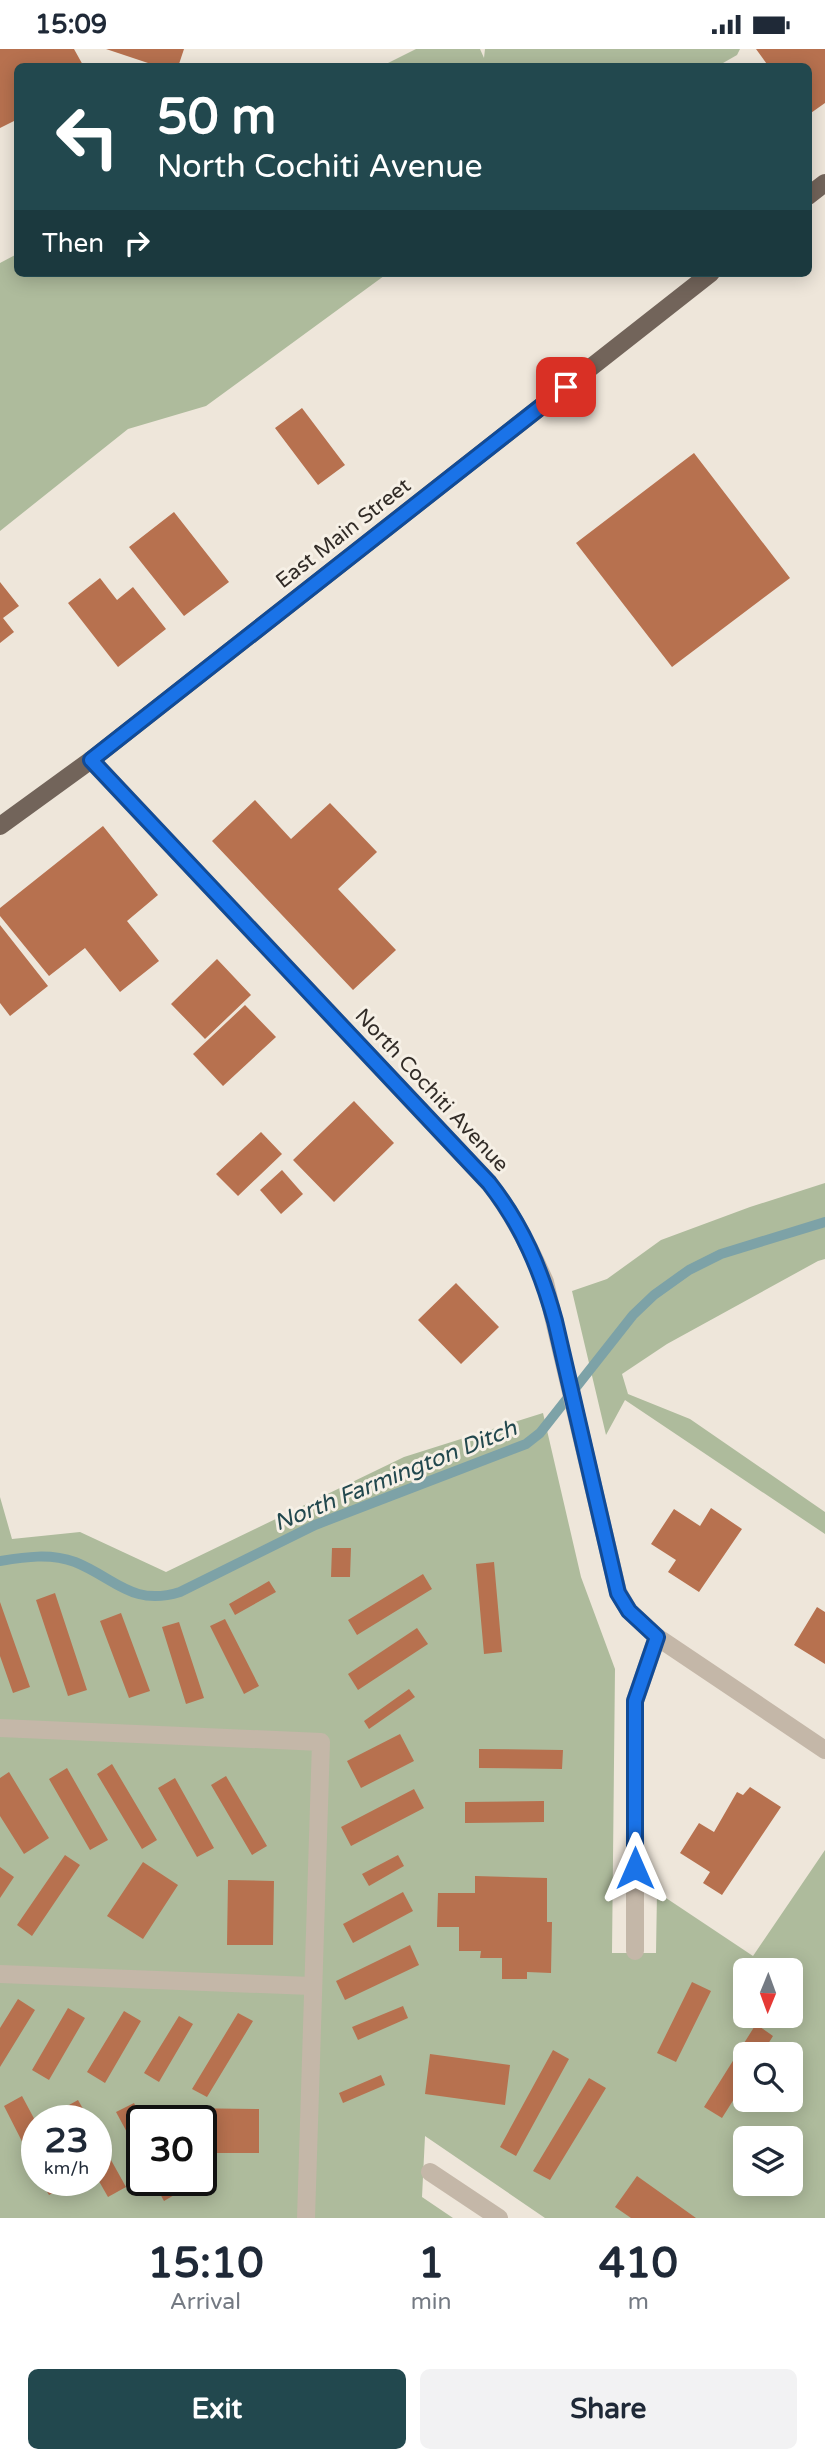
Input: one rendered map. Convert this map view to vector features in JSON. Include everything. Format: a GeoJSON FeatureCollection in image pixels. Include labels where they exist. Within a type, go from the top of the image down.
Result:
{"type":"FeatureCollection","features":[{"type":"Feature","properties":{"kind":"main road","name":"East Main Street"},"geometry":{"type":"LineString","coordinates":[[0,826],[91,760],[706,277]]}},
{"type":"Feature","properties":{"kind":"street","name":"North Cochiti Avenue"},"geometry":{"type":"LineString","coordinates":[[91,760],[480,1173],[508,1207],[545,1282],[618,1593],[629,1611],[657,1637],[825,1750]]}},
{"type":"Feature","properties":{"kind":"street"},"geometry":{"type":"LineString","coordinates":[[635,1951],[635,1701],[657,1637]]}},
{"type":"Feature","properties":{"kind":"street"},"geometry":{"type":"LineString","coordinates":[[0,1728],[321,1742],[311,1986],[306,2218]]}},
{"type":"Feature","properties":{"kind":"street"},"geometry":{"type":"LineString","coordinates":[[0,1974],[311,1986]]}},
{"type":"Feature","properties":{"kind":"street"},"geometry":{"type":"LineString","coordinates":[[430,2172],[499,2218]]}},
{"type":"Feature","properties":{"kind":"green space"},"geometry":{"type":"Polygon","coordinates":[[[416,49],[480,49],[484,58],[485,49],[740,49],[737,55],[723,63],[388,63],[416,49]]]}},
{"type":"Feature","properties":{"kind":"green space"},"geometry":{"type":"Polygon","coordinates":[[[14,256],[14,277],[383,277],[206,406],[128,429],[0,531],[0,263],[14,256]]]}},
{"type":"Feature","properties":{"kind":"green space"},"geometry":{"type":"Polygon","coordinates":[[[825,1183],[825,1259],[667,1344],[622,1374],[628,1394],[690,1419],[825,1512],[825,1534],[625,1400],[606,1435],[572,1291],[607,1279],[661,1240],[825,1183]]]}},
{"type":"Feature","properties":{"kind":"green space"},"geometry":{"type":"Polygon","coordinates":[[[543,1413],[581,1577],[615,1669],[612,1953],[656,1953],[657,1892],[753,1956],[825,1850],[825,2218],[545,2218],[425,2136],[422,2197],[453,2218],[0,2218],[0,1497],[12,1539],[80,1532],[166,1572],[404,1457],[543,1413]]]}},
{"type":"Feature","properties":{"kind":"building"},"geometry":{"type":"Polygon","coordinates":[[[0,49],[74,49],[82,63],[14,63],[14,121],[0,128],[0,49]]]}},
{"type":"Feature","properties":{"kind":"building"},"geometry":{"type":"Polygon","coordinates":[[[106,49],[184,49],[179,63],[148,63],[106,49]]]}},
{"type":"Feature","properties":{"kind":"building"},"geometry":{"type":"Polygon","coordinates":[[[756,49],[825,49],[825,103],[812,112],[812,63],[766,63],[756,49]]]}},
{"type":"Feature","properties":{"kind":"building"},"geometry":{"type":"Polygon","coordinates":[[[302,408],[345,465],[318,485],[275,428],[302,408]]]}},
{"type":"Feature","properties":{"kind":"building"},"geometry":{"type":"Polygon","coordinates":[[[694,453],[790,578],[672,667],[576,543],[694,453]]]}},
{"type":"Feature","properties":{"kind":"building"},"geometry":{"type":"Polygon","coordinates":[[[174,512],[229,582],[184,616],[129,547],[174,512]]]}},
{"type":"Feature","properties":{"kind":"building"},"geometry":{"type":"Polygon","coordinates":[[[100,578],[117,600],[133,587],[166,629],[118,667],[68,603],[100,578]]]}},
{"type":"Feature","properties":{"kind":"building"},"geometry":{"type":"Polygon","coordinates":[[[0,582],[19,606],[3,618],[14,632],[0,643],[0,582]]]}},
{"type":"Feature","properties":{"kind":"building"},"geometry":{"type":"Polygon","coordinates":[[[255,800],[291,839],[330,803],[377,852],[338,889],[396,950],[353,990],[212,841],[255,800]]]}},
{"type":"Feature","properties":{"kind":"building"},"geometry":{"type":"Polygon","coordinates":[[[103,826],[158,895],[127,921],[159,961],[120,992],[85,948],[49,976],[0,916],[0,908],[103,826]]]}},
{"type":"Feature","properties":{"kind":"building"},"geometry":{"type":"Polygon","coordinates":[[[0,925],[48,986],[10,1016],[0,1003],[0,925]]]}},
{"type":"Feature","properties":{"kind":"building"},"geometry":{"type":"Polygon","coordinates":[[[217,959],[251,995],[205,1039],[171,1004],[217,959]]]}},
{"type":"Feature","properties":{"kind":"building"},"geometry":{"type":"Polygon","coordinates":[[[245,1005],[276,1037],[223,1086],[193,1054],[245,1005]]]}},
{"type":"Feature","properties":{"kind":"building"},"geometry":{"type":"Polygon","coordinates":[[[354,1101],[394,1143],[334,1202],[293,1160],[354,1101]]]}},
{"type":"Feature","properties":{"kind":"building"},"geometry":{"type":"Polygon","coordinates":[[[261,1132],[282,1154],[238,1196],[216,1174],[261,1132]]]}},
{"type":"Feature","properties":{"kind":"building"},"geometry":{"type":"Polygon","coordinates":[[[282,1170],[303,1194],[281,1214],[260,1190],[282,1170]]]}},
{"type":"Feature","properties":{"kind":"building"},"geometry":{"type":"Polygon","coordinates":[[[456,1283],[499,1327],[461,1364],[418,1320],[456,1283]]]}},
{"type":"Feature","properties":{"kind":"building"},"geometry":{"type":"Polygon","coordinates":[[[711,1508],[742,1529],[699,1592],[668,1572],[676,1560],[651,1544],[674,1509],[700,1526],[711,1508]]]}},
{"type":"Feature","properties":{"kind":"building"},"geometry":{"type":"Polygon","coordinates":[[[332,1548],[351,1548],[350,1577],[331,1577],[332,1548]]]}},
{"type":"Feature","properties":{"kind":"building"},"geometry":{"type":"Polygon","coordinates":[[[494,1562],[502,1652],[484,1654],[476,1564],[494,1562]]]}},
{"type":"Feature","properties":{"kind":"building"},"geometry":{"type":"Polygon","coordinates":[[[423,1574],[432,1589],[357,1635],[348,1620],[423,1574]]]}},
{"type":"Feature","properties":{"kind":"building"},"geometry":{"type":"Polygon","coordinates":[[[269,1581],[276,1592],[235,1615],[229,1604],[269,1581]]]}},
{"type":"Feature","properties":{"kind":"building"},"geometry":{"type":"Polygon","coordinates":[[[55,1593],[87,1690],[68,1696],[36,1600],[55,1593]]]}},
{"type":"Feature","properties":{"kind":"building"},"geometry":{"type":"Polygon","coordinates":[[[0,1602],[30,1687],[13,1693],[0,1656],[0,1602]]]}},
{"type":"Feature","properties":{"kind":"building"},"geometry":{"type":"Polygon","coordinates":[[[817,1607],[825,1612],[825,1664],[794,1645],[817,1607]]]}},
{"type":"Feature","properties":{"kind":"building"},"geometry":{"type":"Polygon","coordinates":[[[121,1613],[150,1691],[129,1698],[100,1621],[121,1613]]]}},
{"type":"Feature","properties":{"kind":"building"},"geometry":{"type":"Polygon","coordinates":[[[225,1619],[259,1686],[244,1694],[210,1626],[225,1619]]]}},
{"type":"Feature","properties":{"kind":"building"},"geometry":{"type":"Polygon","coordinates":[[[179,1622],[204,1698],[186,1704],[162,1627],[179,1622]]]}},
{"type":"Feature","properties":{"kind":"building"},"geometry":{"type":"Polygon","coordinates":[[[417,1628],[428,1644],[358,1690],[348,1674],[417,1628]]]}},
{"type":"Feature","properties":{"kind":"building"},"geometry":{"type":"Polygon","coordinates":[[[409,1689],[415,1697],[369,1729],[364,1721],[409,1689]]]}},
{"type":"Feature","properties":{"kind":"building"},"geometry":{"type":"Polygon","coordinates":[[[400,1734],[414,1761],[361,1788],[347,1761],[400,1734]]]}},
{"type":"Feature","properties":{"kind":"building"},"geometry":{"type":"Polygon","coordinates":[[[479,1749],[563,1750],[562,1769],[479,1768],[479,1749]]]}},
{"type":"Feature","properties":{"kind":"building"},"geometry":{"type":"Polygon","coordinates":[[[112,1764],[157,1840],[142,1849],[97,1774],[112,1764]]]}},
{"type":"Feature","properties":{"kind":"building"},"geometry":{"type":"Polygon","coordinates":[[[67,1768],[108,1840],[90,1850],[49,1779],[67,1768]]]}},
{"type":"Feature","properties":{"kind":"building"},"geometry":{"type":"Polygon","coordinates":[[[9,1772],[49,1838],[24,1854],[0,1816],[0,1778],[9,1772]]]}},
{"type":"Feature","properties":{"kind":"building"},"geometry":{"type":"Polygon","coordinates":[[[226,1776],[267,1846],[252,1855],[211,1785],[226,1776]]]}},
{"type":"Feature","properties":{"kind":"building"},"geometry":{"type":"Polygon","coordinates":[[[175,1778],[214,1848],[197,1857],[158,1788],[175,1778]]]}},
{"type":"Feature","properties":{"kind":"building"},"geometry":{"type":"Polygon","coordinates":[[[750,1787],[781,1807],[722,1895],[703,1883],[710,1872],[680,1853],[699,1823],[714,1832],[737,1792],[743,1795],[750,1787]]]}},
{"type":"Feature","properties":{"kind":"building"},"geometry":{"type":"Polygon","coordinates":[[[414,1789],[424,1808],[351,1846],[341,1827],[414,1789]]]}},
{"type":"Feature","properties":{"kind":"building"},"geometry":{"type":"Polygon","coordinates":[[[544,1801],[544,1822],[465,1823],[465,1802],[544,1801]]]}},
{"type":"Feature","properties":{"kind":"building"},"geometry":{"type":"Polygon","coordinates":[[[65,1855],[80,1865],[32,1936],[17,1925],[65,1855]]]}},
{"type":"Feature","properties":{"kind":"building"},"geometry":{"type":"Polygon","coordinates":[[[398,1855],[404,1866],[369,1886],[362,1874],[398,1855]]]}},
{"type":"Feature","properties":{"kind":"building"},"geometry":{"type":"Polygon","coordinates":[[[143,1862],[178,1885],[143,1939],[107,1916],[143,1862]]]}},
{"type":"Feature","properties":{"kind":"building"},"geometry":{"type":"Polygon","coordinates":[[[0,1867],[14,1877],[0,1898],[0,1867]]]}},
{"type":"Feature","properties":{"kind":"building"},"geometry":{"type":"Polygon","coordinates":[[[475,1876],[547,1878],[547,1922],[552,1922],[551,1973],[527,1972],[527,1979],[502,1979],[502,1958],[480,1958],[481,1951],[459,1951],[459,1927],[437,1927],[438,1893],[475,1893],[475,1876]]]}},
{"type":"Feature","properties":{"kind":"building"},"geometry":{"type":"Polygon","coordinates":[[[228,1880],[274,1881],[273,1945],[227,1945],[228,1880]]]}},
{"type":"Feature","properties":{"kind":"building"},"geometry":{"type":"Polygon","coordinates":[[[403,1892],[413,1911],[353,1943],[343,1924],[403,1892]]]}},
{"type":"Feature","properties":{"kind":"building"},"geometry":{"type":"Polygon","coordinates":[[[410,1945],[419,1965],[345,2000],[336,1981],[410,1945]]]}},
{"type":"Feature","properties":{"kind":"building"},"geometry":{"type":"Polygon","coordinates":[[[692,1982],[711,1991],[676,2062],[657,2053],[692,1982]]]}},
{"type":"Feature","properties":{"kind":"building"},"geometry":{"type":"Polygon","coordinates":[[[18,1999],[35,2010],[0,2067],[0,2028],[18,1999]]]}},
{"type":"Feature","properties":{"kind":"building"},"geometry":{"type":"Polygon","coordinates":[[[403,2006],[408,2018],[358,2040],[352,2027],[403,2006]]]}},
{"type":"Feature","properties":{"kind":"building"},"geometry":{"type":"Polygon","coordinates":[[[68,2008],[85,2018],[49,2080],[32,2070],[68,2008]]]}},
{"type":"Feature","properties":{"kind":"building"},"geometry":{"type":"Polygon","coordinates":[[[124,2011],[141,2021],[105,2083],[87,2072],[124,2011]]]}},
{"type":"Feature","properties":{"kind":"building"},"geometry":{"type":"Polygon","coordinates":[[[238,2013],[253,2021],[207,2097],[192,2089],[238,2013]]]}},
{"type":"Feature","properties":{"kind":"building"},"geometry":{"type":"Polygon","coordinates":[[[179,2016],[193,2024],[159,2082],[144,2073],[179,2016]]]}},
{"type":"Feature","properties":{"kind":"building"},"geometry":{"type":"Polygon","coordinates":[[[753,2028],[762,2028],[773,2036],[769,2042],[745,2042],[753,2028]]]}},
{"type":"Feature","properties":{"kind":"building"},"geometry":{"type":"Polygon","coordinates":[[[553,2050],[569,2059],[516,2156],[500,2147],[553,2050]]]}},
{"type":"Feature","properties":{"kind":"building"},"geometry":{"type":"Polygon","coordinates":[[[430,2054],[510,2065],[505,2105],[425,2094],[430,2054]]]}},
{"type":"Feature","properties":{"kind":"building"},"geometry":{"type":"Polygon","coordinates":[[[733,2061],[733,2101],[722,2118],[704,2107],[733,2061]]]}},
{"type":"Feature","properties":{"kind":"building"},"geometry":{"type":"Polygon","coordinates":[[[381,2075],[385,2085],[343,2103],[339,2093],[381,2075]]]}},
{"type":"Feature","properties":{"kind":"building"},"geometry":{"type":"Polygon","coordinates":[[[589,2078],[606,2088],[550,2180],[533,2171],[589,2078]]]}},
{"type":"Feature","properties":{"kind":"building"},"geometry":{"type":"Polygon","coordinates":[[[22,2096],[27,2105],[21,2105],[21,2139],[4,2106],[22,2096]]]}},
{"type":"Feature","properties":{"kind":"building"},"geometry":{"type":"Polygon","coordinates":[[[126,2107],[126,2130],[116,2112],[126,2107]]]}},
{"type":"Feature","properties":{"kind":"building"},"geometry":{"type":"Polygon","coordinates":[[[217,2108],[259,2109],[259,2153],[217,2153],[217,2108]]]}},
{"type":"Feature","properties":{"kind":"building"},"geometry":{"type":"Polygon","coordinates":[[[112,2162],[126,2187],[112,2195],[112,2162]]]}},
{"type":"Feature","properties":{"kind":"building"},"geometry":{"type":"Polygon","coordinates":[[[637,2176],[696,2218],[631,2218],[615,2207],[637,2176]]]}},
{"type":"Feature","properties":{"kind":"waterway","name":"North Farmington Ditch"},"geometry":{"type":"LineString","coordinates":[[0,1561],[56,1557],[89,1568],[124,1589],[136,1593],[163,1596],[180,1592],[315,1525],[526,1444],[540,1433],[633,1315],[654,1295],[689,1270],[721,1254],[825,1222]]}},
{"type":"Feature","properties":{"kind":"route"},"geometry":{"type":"LineString","coordinates":[[566,387],[91,760],[489,1183],[508,1207],[526,1239],[545,1282],[618,1593],[629,1611],[657,1637],[635,1701],[635,1868]]}}]}
